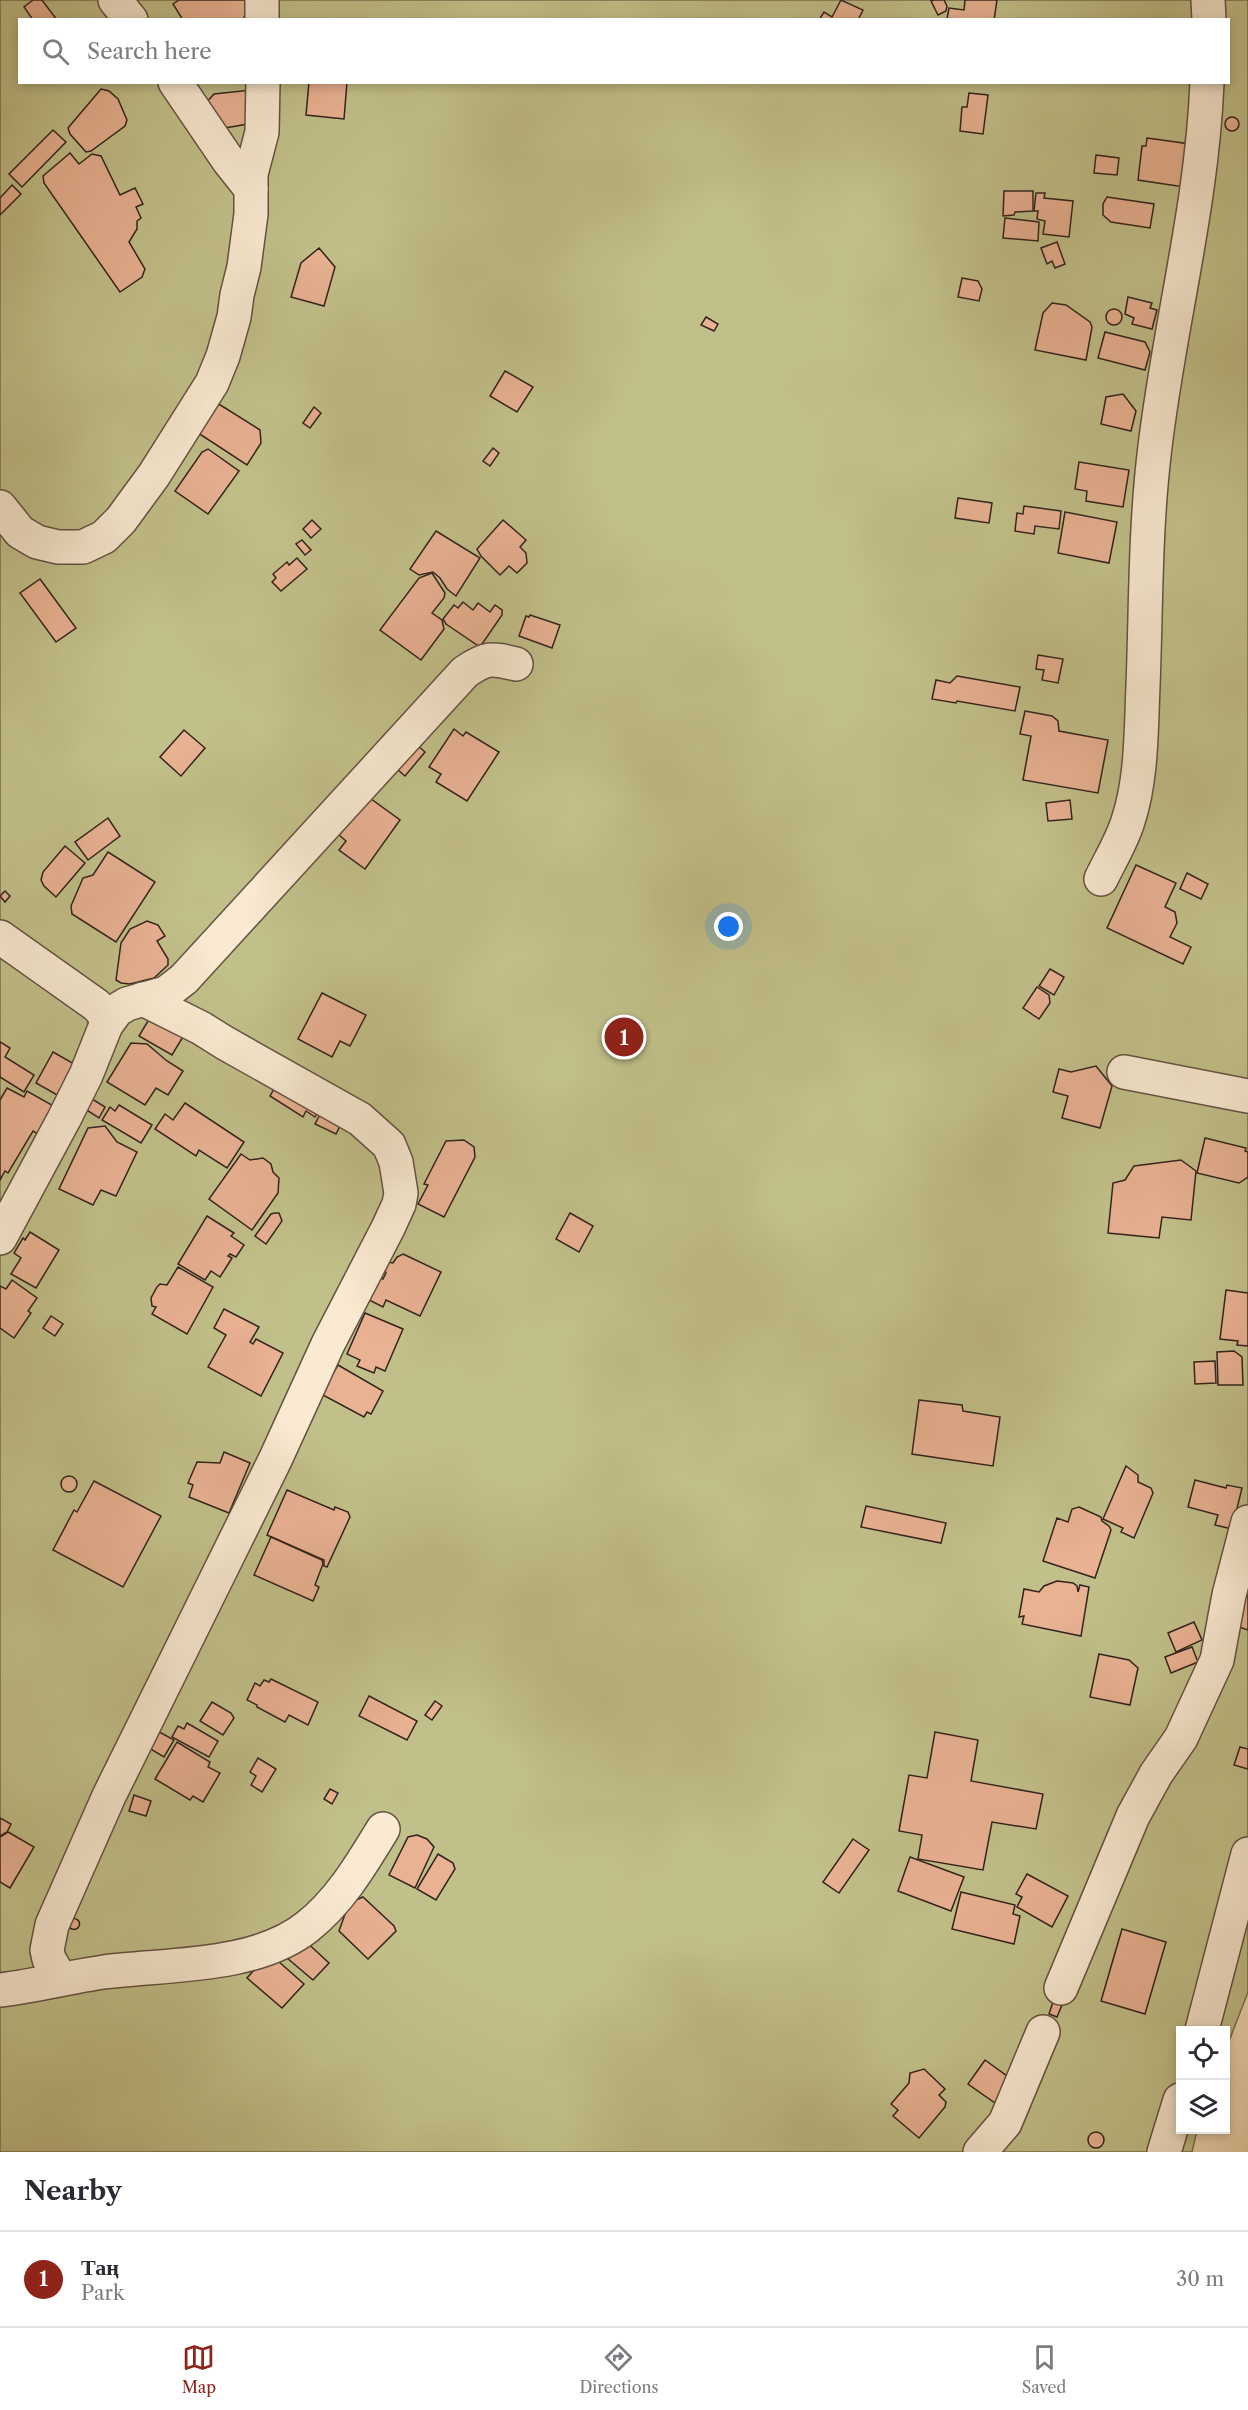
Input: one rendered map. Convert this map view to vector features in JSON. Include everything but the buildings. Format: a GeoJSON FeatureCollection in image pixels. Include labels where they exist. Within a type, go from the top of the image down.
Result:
{"type":"FeatureCollection","features":[{"type":"Feature","properties":{"kind":"street"},"geometry":{"type":"LineString","coordinates":[[115,0],[129,18]]}},
{"type":"Feature","properties":{"kind":"street"},"geometry":{"type":"LineString","coordinates":[[262,0],[262,18]]}},
{"type":"Feature","properties":{"kind":"street"},"geometry":{"type":"LineString","coordinates":[[1208,0],[1209,18]]}},
{"type":"Feature","properties":{"kind":"street"},"geometry":{"type":"LineString","coordinates":[[176,84],[228,160],[251,189]]}},
{"type":"Feature","properties":{"kind":"street"},"geometry":{"type":"LineString","coordinates":[[0,507],[20,532],[37,542],[58,547],[83,547],[104,537],[121,519],[154,475],[206,393],[223,356],[244,267],[251,214],[251,174],[262,132],[263,84]]}},
{"type":"Feature","properties":{"kind":"street"},"geometry":{"type":"LineString","coordinates":[[1101,879],[1128,822],[1136,790],[1142,707],[1149,505],[1154,455],[1162,391],[1193,223],[1206,123],[1207,84]]}},
{"type":"Feature","properties":{"kind":"street"},"geometry":{"type":"LineString","coordinates":[[0,1238],[86,1075],[106,1025],[117,1010],[127,1004],[166,993],[184,980],[465,672],[482,660],[498,660],[516,664]]}},
{"type":"Feature","properties":{"kind":"street"},"geometry":{"type":"LineString","coordinates":[[0,937],[96,1005],[104,1012],[106,1025]]}},
{"type":"Feature","properties":{"kind":"street"},"geometry":{"type":"LineString","coordinates":[[60,1978],[49,1959],[47,1950],[47,1940],[57,1914],[109,1796],[275,1460],[328,1344],[388,1228],[399,1204],[401,1192],[396,1162],[389,1145],[360,1119],[201,1028],[143,999]]}},
{"type":"Feature","properties":{"kind":"street"},"geometry":{"type":"LineString","coordinates":[[1124,1072],[1248,1096]]}},
{"type":"Feature","properties":{"kind":"street"},"geometry":{"type":"LineString","coordinates":[[1061,1988],[1133,1816],[1156,1774],[1181,1738],[1217,1660],[1229,1595],[1248,1522]]}},
{"type":"Feature","properties":{"kind":"street"},"geometry":{"type":"LineString","coordinates":[[0,1990],[60,1978],[230,1958],[265,1950],[306,1928],[322,1913],[352,1880],[383,1829]]}},
{"type":"Feature","properties":{"kind":"street"},"geometry":{"type":"LineString","coordinates":[[1203,2026],[1248,1854]]}},
{"type":"Feature","properties":{"kind":"street"},"geometry":{"type":"LineString","coordinates":[[980,2152],[1005,2123],[1043,2032]]}},
{"type":"Feature","properties":{"kind":"street"},"geometry":{"type":"LineString","coordinates":[[1164,2152],[1176,2113]]}},
{"type":"Feature","properties":{"kind":"shaded area"},"geometry":{"type":"Polygon","coordinates":[[[0,0],[1248,0],[1248,1992],[1230,2039],[1230,2026],[1176,2026],[1176,2134],[1196,2134],[1192,2152],[0,2152],[0,0]]]}},
{"type":"Feature","properties":{"kind":"place","name":"Таң"},"geometry":{"type":"Point","coordinates":[624,1037]}}]}
